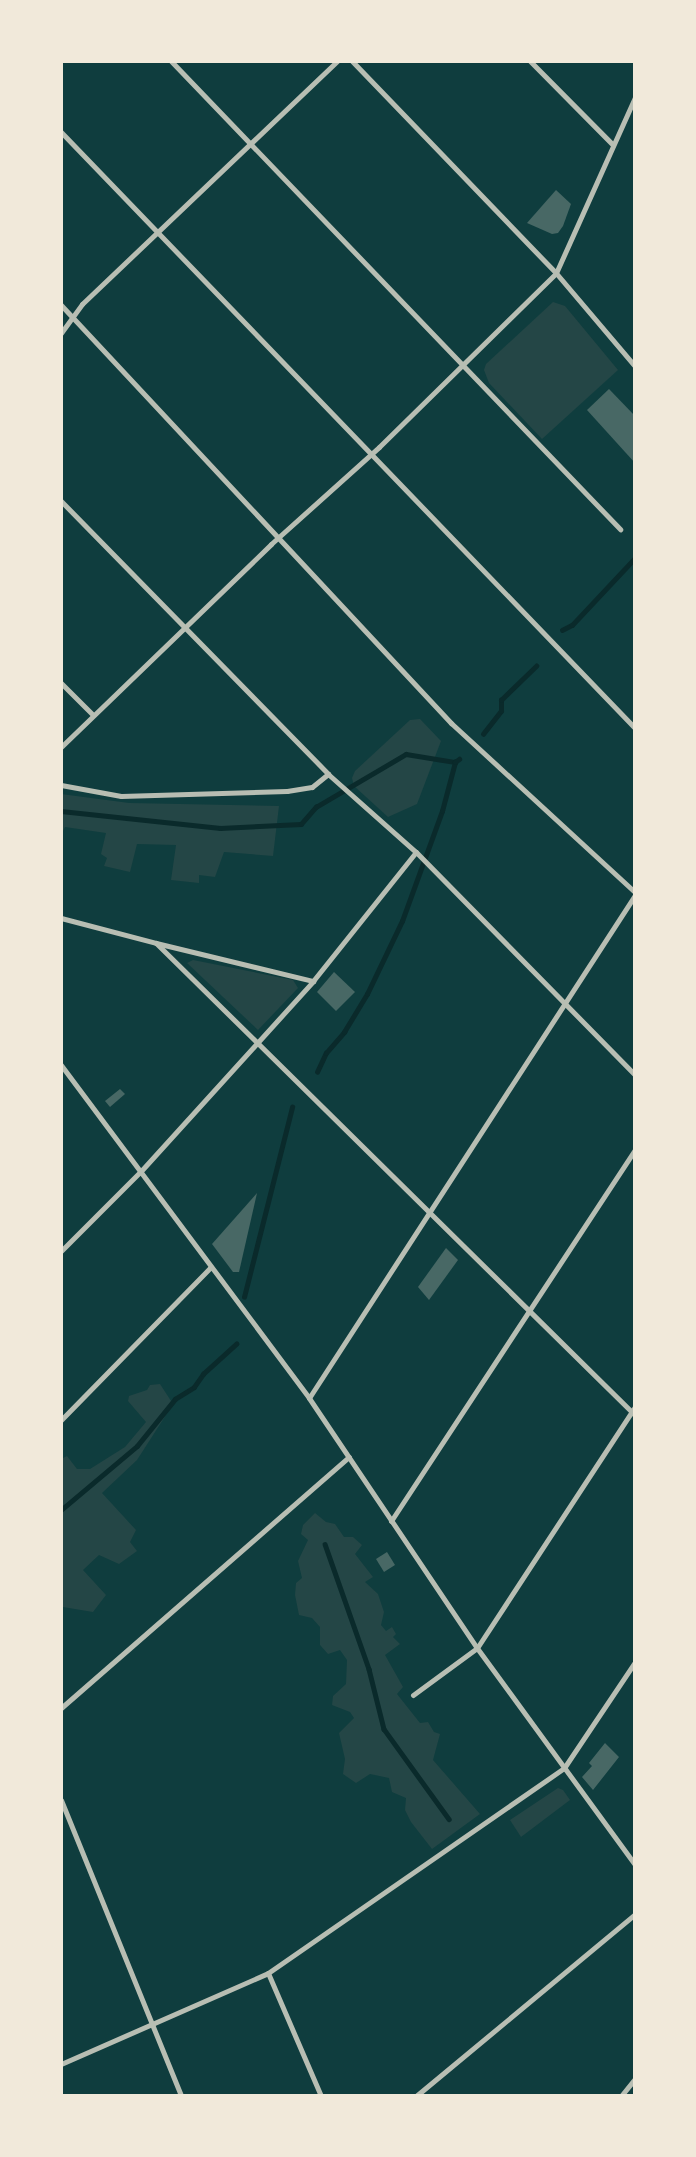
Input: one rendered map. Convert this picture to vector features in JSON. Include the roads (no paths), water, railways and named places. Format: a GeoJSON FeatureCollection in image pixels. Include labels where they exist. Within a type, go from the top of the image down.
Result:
{"type":"FeatureCollection","features":[{"type":"Feature","properties":{"kind":"street"},"geometry":{"type":"LineString","coordinates":[[171,61],[620,529]]}},
{"type":"Feature","properties":{"kind":"street"},"geometry":{"type":"LineString","coordinates":[[61,332],[82,304],[337,61]]}},
{"type":"Feature","properties":{"kind":"street"},"geometry":{"type":"LineString","coordinates":[[352,61],[556,273],[635,366]]}},
{"type":"Feature","properties":{"kind":"street"},"geometry":{"type":"LineString","coordinates":[[530,61],[613,145]]}},
{"type":"Feature","properties":{"kind":"street"},"geometry":{"type":"LineString","coordinates":[[61,747],[371,454],[556,273],[635,97]]}},
{"type":"Feature","properties":{"kind":"street"},"geometry":{"type":"LineString","coordinates":[[61,132],[635,728]]}},
{"type":"Feature","properties":{"kind":"street"},"geometry":{"type":"LineString","coordinates":[[61,305],[277,540],[451,723],[635,893],[309,1398]]}},
{"type":"Feature","properties":{"kind":"street"},"geometry":{"type":"LineString","coordinates":[[61,501],[328,774],[416,852],[635,1075]]}},
{"type":"Feature","properties":{"kind":"street"},"geometry":{"type":"LineString","coordinates":[[61,683],[93,715]]}},
{"type":"Feature","properties":{"kind":"street"},"geometry":{"type":"LineString","coordinates":[[61,785],[121,796],[287,791],[312,787],[328,774]]}},
{"type":"Feature","properties":{"kind":"street"},"geometry":{"type":"LineString","coordinates":[[61,1251],[141,1171],[257,1044],[313,981],[416,852]]}},
{"type":"Feature","properties":{"kind":"street"},"geometry":{"type":"LineString","coordinates":[[61,918],[313,981]]}},
{"type":"Feature","properties":{"kind":"street"},"geometry":{"type":"LineString","coordinates":[[156,943],[634,1411],[477,1648],[413,1695]]}},
{"type":"Feature","properties":{"kind":"street"},"geometry":{"type":"LineString","coordinates":[[62,1070],[141,1171],[238,1306],[309,1398],[477,1648],[635,1865]]}},
{"type":"Feature","properties":{"kind":"street"},"geometry":{"type":"LineString","coordinates":[[391,1521],[635,1149]]}},
{"type":"Feature","properties":{"kind":"street"},"geometry":{"type":"LineString","coordinates":[[61,1420],[210,1268]]}},
{"type":"Feature","properties":{"kind":"street"},"geometry":{"type":"LineString","coordinates":[[61,1708],[349,1457]]}},
{"type":"Feature","properties":{"kind":"street"},"geometry":{"type":"LineString","coordinates":[[61,2064],[268,1973],[564,1768],[635,1662]]}},
{"type":"Feature","properties":{"kind":"street"},"geometry":{"type":"LineString","coordinates":[[61,1801],[181,2096]]}},
{"type":"Feature","properties":{"kind":"street"},"geometry":{"type":"LineString","coordinates":[[416,2096],[635,1914]]}},
{"type":"Feature","properties":{"kind":"street"},"geometry":{"type":"LineString","coordinates":[[268,1973],[321,2096]]}},
{"type":"Feature","properties":{"kind":"street"},"geometry":{"type":"LineString","coordinates":[[621,2096],[635,2079]]}},
{"type":"Feature","properties":{"kind":"waterway"},"geometry":{"type":"LineString","coordinates":[[562,630],[572,625],[635,558]]}},
{"type":"Feature","properties":{"kind":"waterway"},"geometry":{"type":"LineString","coordinates":[[483,734],[501,711],[501,700],[536,666]]}},
{"type":"Feature","properties":{"kind":"waterway"},"geometry":{"type":"LineString","coordinates":[[61,811],[220,828],[301,824],[316,807],[406,754],[455,762]]}},
{"type":"Feature","properties":{"kind":"waterway"},"geometry":{"type":"LineString","coordinates":[[317,1072],[326,1053],[344,1032],[367,994],[402,921],[442,811],[455,762],[459,759]]}},
{"type":"Feature","properties":{"kind":"waterway"},"geometry":{"type":"LineString","coordinates":[[244,1297],[292,1107]]}},
{"type":"Feature","properties":{"kind":"waterway"},"geometry":{"type":"LineString","coordinates":[[61,1510],[137,1446],[175,1399],[194,1387],[203,1374],[236,1344]]}},
{"type":"Feature","properties":{"kind":"waterway"},"geometry":{"type":"LineString","coordinates":[[325,1544],[369,1669],[384,1729],[449,1819]]}}]}
